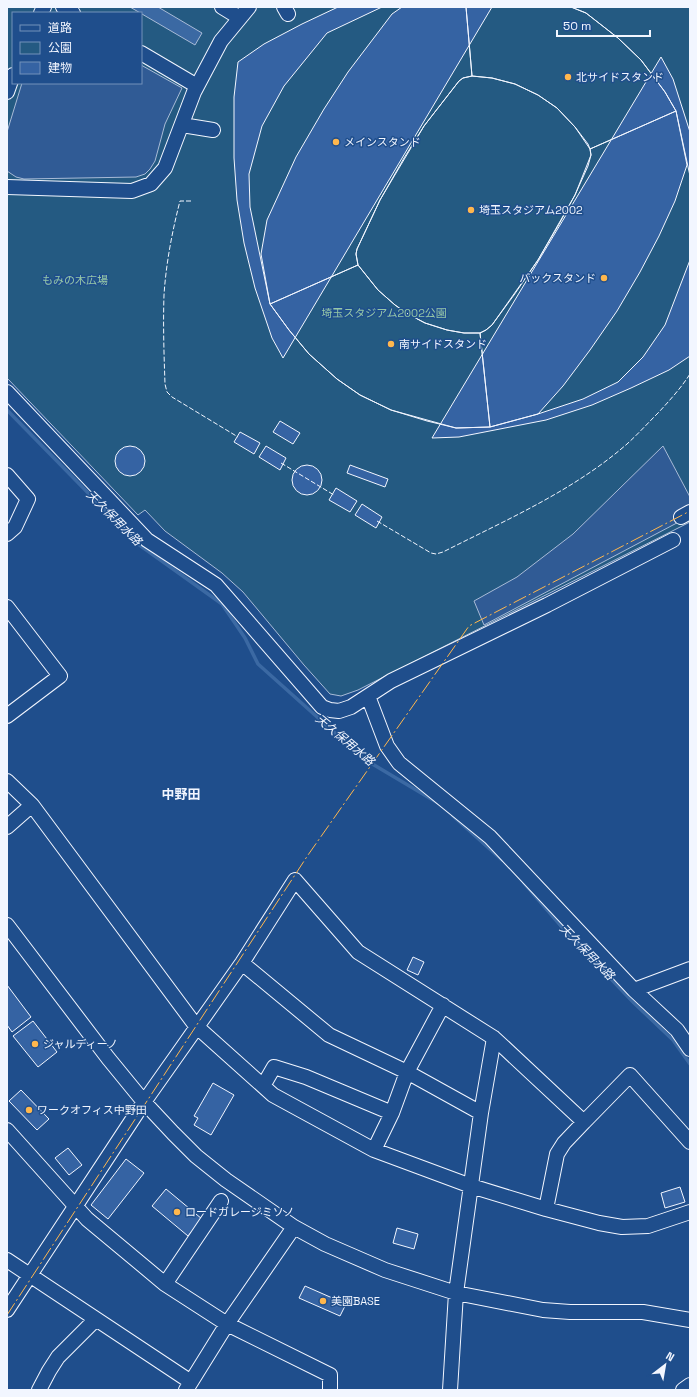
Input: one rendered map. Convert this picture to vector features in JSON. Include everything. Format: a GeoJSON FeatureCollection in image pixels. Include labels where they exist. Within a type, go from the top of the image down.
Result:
{"type":"FeatureCollection","features":[{"type":"Feature","properties":{"kind":"street"},"geometry":{"type":"LineString","coordinates":[[222,7],[240,18]]}},
{"type":"Feature","properties":{"kind":"street"},"geometry":{"type":"LineString","coordinates":[[7,187],[132,191],[151,184],[165,168],[197,86],[221,41],[249,7]]}},
{"type":"Feature","properties":{"kind":"street"},"geometry":{"type":"LineString","coordinates":[[142,54],[197,86]]}},
{"type":"Feature","properties":{"kind":"street"},"geometry":{"type":"LineString","coordinates":[[7,92],[12,78]]}},
{"type":"Feature","properties":{"kind":"street"},"geometry":{"type":"LineString","coordinates":[[182,126],[213,130]]}},
{"type":"Feature","properties":{"kind":"street"},"geometry":{"type":"LineString","coordinates":[[7,392],[147,540],[216,585],[322,707],[330,710],[339,711],[351,707],[391,681],[547,605],[673,540]]}},
{"type":"Feature","properties":{"kind":"street"},"geometry":{"type":"LineString","coordinates":[[7,475],[28,499],[15,527],[7,534]]}},
{"type":"Feature","properties":{"kind":"street"},"geometry":{"type":"LineString","coordinates":[[7,607],[60,676],[7,716]]}},
{"type":"Feature","properties":{"kind":"street"},"geometry":{"type":"LineString","coordinates":[[368,696],[387,746],[399,763],[490,837],[634,990],[677,1030],[690,1049]]}},
{"type":"Feature","properties":{"kind":"street"},"geometry":{"type":"LineString","coordinates":[[7,781],[32,805],[196,1026],[273,1095],[374,1150],[471,1186],[546,1209],[622,1228],[648,1226],[690,1212]]}},
{"type":"Feature","properties":{"kind":"street"},"geometry":{"type":"LineString","coordinates":[[7,827],[32,805]]}},
{"type":"Feature","properties":{"kind":"street"},"geometry":{"type":"LineString","coordinates":[[7,1310],[144,1102],[196,1026],[242,963],[295,880],[358,952],[494,1038],[584,1122]]}},
{"type":"Feature","properties":{"kind":"street"},"geometry":{"type":"LineString","coordinates":[[7,925],[108,1058],[144,1102],[196,1156],[226,1180],[294,1227],[325,1244],[385,1270],[456,1293],[543,1310],[570,1312],[643,1312],[690,1320]]}},
{"type":"Feature","properties":{"kind":"street"},"geometry":{"type":"LineString","coordinates":[[242,963],[329,1035],[407,1072],[481,1113]]}},
{"type":"Feature","properties":{"kind":"street"},"geometry":{"type":"LineString","coordinates":[[634,990],[690,969]]}},
{"type":"Feature","properties":{"kind":"street"},"geometry":{"type":"LineString","coordinates":[[374,1150],[392,1113],[407,1072],[443,1005]]}},
{"type":"Feature","properties":{"kind":"street"},"geometry":{"type":"LineString","coordinates":[[450,1390],[456,1293],[481,1113],[494,1038]]}},
{"type":"Feature","properties":{"kind":"street"},"geometry":{"type":"LineString","coordinates":[[263,1086],[274,1067],[306,1078],[392,1113]]}},
{"type":"Feature","properties":{"kind":"street"},"geometry":{"type":"LineString","coordinates":[[546,1209],[557,1154],[564,1143],[630,1075],[690,1142]]}},
{"type":"Feature","properties":{"kind":"street"},"geometry":{"type":"LineString","coordinates":[[7,1130],[87,1219],[165,1284],[226,1324],[330,1376],[330,1390]]}},
{"type":"Feature","properties":{"kind":"street"},"geometry":{"type":"LineString","coordinates":[[165,1284],[221,1201]]}},
{"type":"Feature","properties":{"kind":"street"},"geometry":{"type":"LineString","coordinates":[[7,1260],[96,1319],[188,1386],[226,1324],[294,1227]]}},
{"type":"Feature","properties":{"kind":"street"},"geometry":{"type":"LineString","coordinates":[[39,1390],[58,1357],[96,1319]]}},
{"type":"Feature","properties":{"kind":"street"},"geometry":{"type":"LineString","coordinates":[[684,1390],[690,1385]]}},
{"type":"Feature","properties":{"kind":"green space","name":"埼玉スタジアム2002公園"},"geometry":{"type":"Polygon","coordinates":[[[7,7],[690,7],[690,522],[358,690],[341,696],[330,694],[243,592],[222,573],[165,531],[145,510],[138,515],[7,378],[7,7]]]}},
{"type":"Feature","properties":{"kind":"shaded area"},"geometry":{"type":"Polygon","coordinates":[[[130,7],[158,7],[202,33],[195,45],[142,14],[142,12],[139,12],[130,7]]]}},
{"type":"Feature","properties":{"kind":"shaded area"},"geometry":{"type":"Polygon","coordinates":[[[142,66],[182,88],[165,124],[155,161],[145,174],[136,177],[24,179],[16,177],[7,171],[7,132],[22,84],[142,84],[142,66]]]}},
{"type":"Feature","properties":{"kind":"shaded area"},"geometry":{"type":"Polygon","coordinates":[[[663,446],[690,497],[690,516],[484,625],[474,601],[517,577],[573,534],[663,446]]]}},
{"type":"Feature","properties":{"kind":"building","name":"メインスタンド"},"geometry":{"type":"Polygon","coordinates":[[[338,7],[492,7],[283,358],[272,338],[255,288],[244,243],[237,200],[234,158],[234,97],[238,62],[264,44],[338,7]]]}},
{"type":"Feature","properties":{"kind":"building","name":"メインスタンド"},"geometry":{"type":"Polygon","coordinates":[[[382,7],[466,7],[472,76],[463,78],[459,81],[424,126],[404,158],[380,200],[357,249],[356,254],[358,265],[270,304],[250,207],[249,174],[262,126],[284,86],[327,33],[382,7]]]}},
{"type":"Feature","properties":{"kind":"building","name":"埼玉スタジアム2002"},"geometry":{"type":"Polygon","coordinates":[[[402,7],[571,7],[586,13],[618,38],[641,60],[665,92],[676,111],[687,165],[675,201],[659,236],[617,311],[563,386],[538,414],[490,427],[456,428],[391,410],[360,395],[337,379],[309,354],[270,304],[261,254],[267,220],[296,157],[324,109],[348,72],[392,14],[402,7]],[[472,76],[463,78],[459,81],[424,126],[380,200],[356,254],[358,265],[378,290],[395,305],[425,323],[447,330],[464,333],[480,333],[492,325],[538,260],[575,195],[591,155],[588,144],[575,127],[557,108],[538,95],[515,84],[492,78],[472,76]]]}},
{"type":"Feature","properties":{"kind":"building","name":"北サイドスタンド"},"geometry":{"type":"Polygon","coordinates":[[[466,7],[571,7],[586,13],[618,38],[641,60],[665,92],[676,111],[590,149],[575,127],[557,108],[538,95],[515,84],[492,78],[472,76],[466,7]]]}},
{"type":"Feature","properties":{"kind":"building","name":"バックスタンド"},"geometry":{"type":"Polygon","coordinates":[[[661,57],[673,79],[690,132],[690,356],[669,370],[631,388],[592,405],[546,420],[459,437],[432,438],[661,57]]]}},
{"type":"Feature","properties":{"kind":"building","name":"バックスタンド"},"geometry":{"type":"Polygon","coordinates":[[[676,111],[690,176],[690,260],[665,325],[643,357],[618,382],[583,399],[538,414],[490,427],[480,333],[492,325],[538,260],[575,195],[588,166],[591,155],[590,149],[676,111]]]}},
{"type":"Feature","properties":{"kind":"building","name":"南サイドスタンド"},"geometry":{"type":"Polygon","coordinates":[[[358,265],[378,290],[408,314],[425,323],[447,330],[464,333],[480,333],[490,427],[456,428],[427,421],[391,410],[360,395],[337,379],[309,354],[270,304],[358,265]]]}},
{"type":"Feature","properties":{"kind":"building"},"geometry":{"type":"Polygon","coordinates":[[[280,421],[300,433],[293,444],[273,432],[280,421]]]}},
{"type":"Feature","properties":{"kind":"building"},"geometry":{"type":"Polygon","coordinates":[[[240,432],[260,443],[254,454],[234,442],[240,432]]]}},
{"type":"Feature","properties":{"kind":"building"},"geometry":{"type":"Polygon","coordinates":[[[130,446],[136,447],[144,455],[144,467],[136,475],[130,476],[124,475],[116,467],[115,461],[116,455],[124,447],[130,446]]]}},
{"type":"Feature","properties":{"kind":"building"},"geometry":{"type":"Polygon","coordinates":[[[266,446],[286,458],[280,470],[259,457],[266,446]]]}},
{"type":"Feature","properties":{"kind":"building"},"geometry":{"type":"Polygon","coordinates":[[[307,465],[313,466],[321,474],[321,486],[313,494],[307,495],[301,494],[293,486],[292,480],[293,474],[301,466],[307,465]]]}},
{"type":"Feature","properties":{"kind":"building"},"geometry":{"type":"Polygon","coordinates":[[[350,465],[388,479],[385,487],[347,473],[350,465]]]}},
{"type":"Feature","properties":{"kind":"building"},"geometry":{"type":"Polygon","coordinates":[[[336,488],[357,501],[350,512],[329,500],[336,488]]]}},
{"type":"Feature","properties":{"kind":"building"},"geometry":{"type":"Polygon","coordinates":[[[362,504],[382,517],[376,528],[355,515],[362,504]]]}},
{"type":"Feature","properties":{"kind":"building"},"geometry":{"type":"Polygon","coordinates":[[[413,957],[424,962],[418,975],[407,970],[413,957]]]}},
{"type":"Feature","properties":{"kind":"building"},"geometry":{"type":"Polygon","coordinates":[[[7,985],[31,1017],[12,1032],[7,1025],[7,985]]]}},
{"type":"Feature","properties":{"kind":"building","name":"ジャルディーノ"},"geometry":{"type":"Polygon","coordinates":[[[33,1021],[57,1052],[38,1067],[13,1036],[33,1021]]]}},
{"type":"Feature","properties":{"kind":"building"},"geometry":{"type":"Polygon","coordinates":[[[213,1083],[234,1095],[211,1135],[194,1125],[198,1118],[194,1116],[213,1083]]]}},
{"type":"Feature","properties":{"kind":"building","name":"ワークオフィス中野田"},"geometry":{"type":"Polygon","coordinates":[[[21,1090],[49,1119],[37,1130],[9,1101],[21,1090]]]}},
{"type":"Feature","properties":{"kind":"building"},"geometry":{"type":"Polygon","coordinates":[[[68,1148],[82,1165],[69,1175],[55,1158],[68,1148]]]}},
{"type":"Feature","properties":{"kind":"building"},"geometry":{"type":"Polygon","coordinates":[[[126,1159],[144,1173],[108,1219],[91,1205],[126,1159]]]}},
{"type":"Feature","properties":{"kind":"building"},"geometry":{"type":"Polygon","coordinates":[[[680,1187],[685,1202],[665,1208],[661,1193],[680,1187]]]}},
{"type":"Feature","properties":{"kind":"building","name":"ロードガレージミソノ"},"geometry":{"type":"Polygon","coordinates":[[[166,1189],[202,1219],[188,1236],[152,1206],[166,1189]]]}},
{"type":"Feature","properties":{"kind":"building"},"geometry":{"type":"Polygon","coordinates":[[[397,1228],[418,1234],[414,1249],[393,1243],[397,1228]]]}},
{"type":"Feature","properties":{"kind":"building","name":"美園BASE"},"geometry":{"type":"Polygon","coordinates":[[[305,1286],[346,1304],[340,1316],[299,1298],[305,1286]]]}},
{"type":"Feature","properties":{"kind":"waterway","name":"天久保用水路"},"geometry":{"type":"LineString","coordinates":[[7,410],[138,544],[222,604],[245,638],[258,664],[364,759],[438,803]]}},
{"type":"Feature","properties":{"kind":"waterway","name":"天久保用水路"},"geometry":{"type":"LineString","coordinates":[[453,816],[502,860]]}},
{"type":"Feature","properties":{"kind":"waterway","name":"天久保用水路"},"geometry":{"type":"LineString","coordinates":[[524,883],[568,934],[634,1003],[673,1040],[690,1064]]}},
{"type":"Feature","properties":{"kind":"fence"},"geometry":{"type":"LineString","coordinates":[[191,201],[180,201],[168,260],[164,295],[165,384],[167,392],[172,397],[238,437]]}},
{"type":"Feature","properties":{"kind":"fence"},"geometry":{"type":"LineString","coordinates":[[377,521],[431,553],[436,554],[443,552],[538,504],[606,461],[627,444],[659,412],[690,374]]}},
{"type":"Feature","properties":{"kind":"fence"},"geometry":{"type":"LineString","coordinates":[[281,463],[334,495]]}},
{"type":"Feature","properties":{"kind":"power"},"geometry":{"type":"LineString","coordinates":[[7,1315],[308,855],[469,626],[690,511]]}},
{"type":"Feature","properties":{"kind":"place","name":"北サイドスタンド"},"geometry":{"type":"Point","coordinates":[568,77]}},
{"type":"Feature","properties":{"kind":"place","name":"メインスタンド"},"geometry":{"type":"Point","coordinates":[336,142]}},
{"type":"Feature","properties":{"kind":"place","name":"埼玉スタジアム2002"},"geometry":{"type":"Point","coordinates":[471,210]}},
{"type":"Feature","properties":{"kind":"place","name":"バックスタンド"},"geometry":{"type":"Point","coordinates":[604,278]}},
{"type":"Feature","properties":{"kind":"place","name":"南サイドスタンド"},"geometry":{"type":"Point","coordinates":[391,344]}},
{"type":"Feature","properties":{"kind":"place","name":"ジャルディーノ"},"geometry":{"type":"Point","coordinates":[35,1044]}},
{"type":"Feature","properties":{"kind":"place","name":"ワークオフィス中野田"},"geometry":{"type":"Point","coordinates":[29,1110]}},
{"type":"Feature","properties":{"kind":"place","name":"ロードガレージミソノ"},"geometry":{"type":"Point","coordinates":[177,1212]}},
{"type":"Feature","properties":{"kind":"place","name":"美園BASE"},"geometry":{"type":"Point","coordinates":[323,1301]}},
{"type":"Feature","properties":{"kind":"district","name":"中野田"},"geometry":{"type":"Point","coordinates":[181,794]}},
{"type":"Feature","properties":{"kind":"park label","name":"もみの木広場"},"geometry":{"type":"Point","coordinates":[75,280]}}]}
